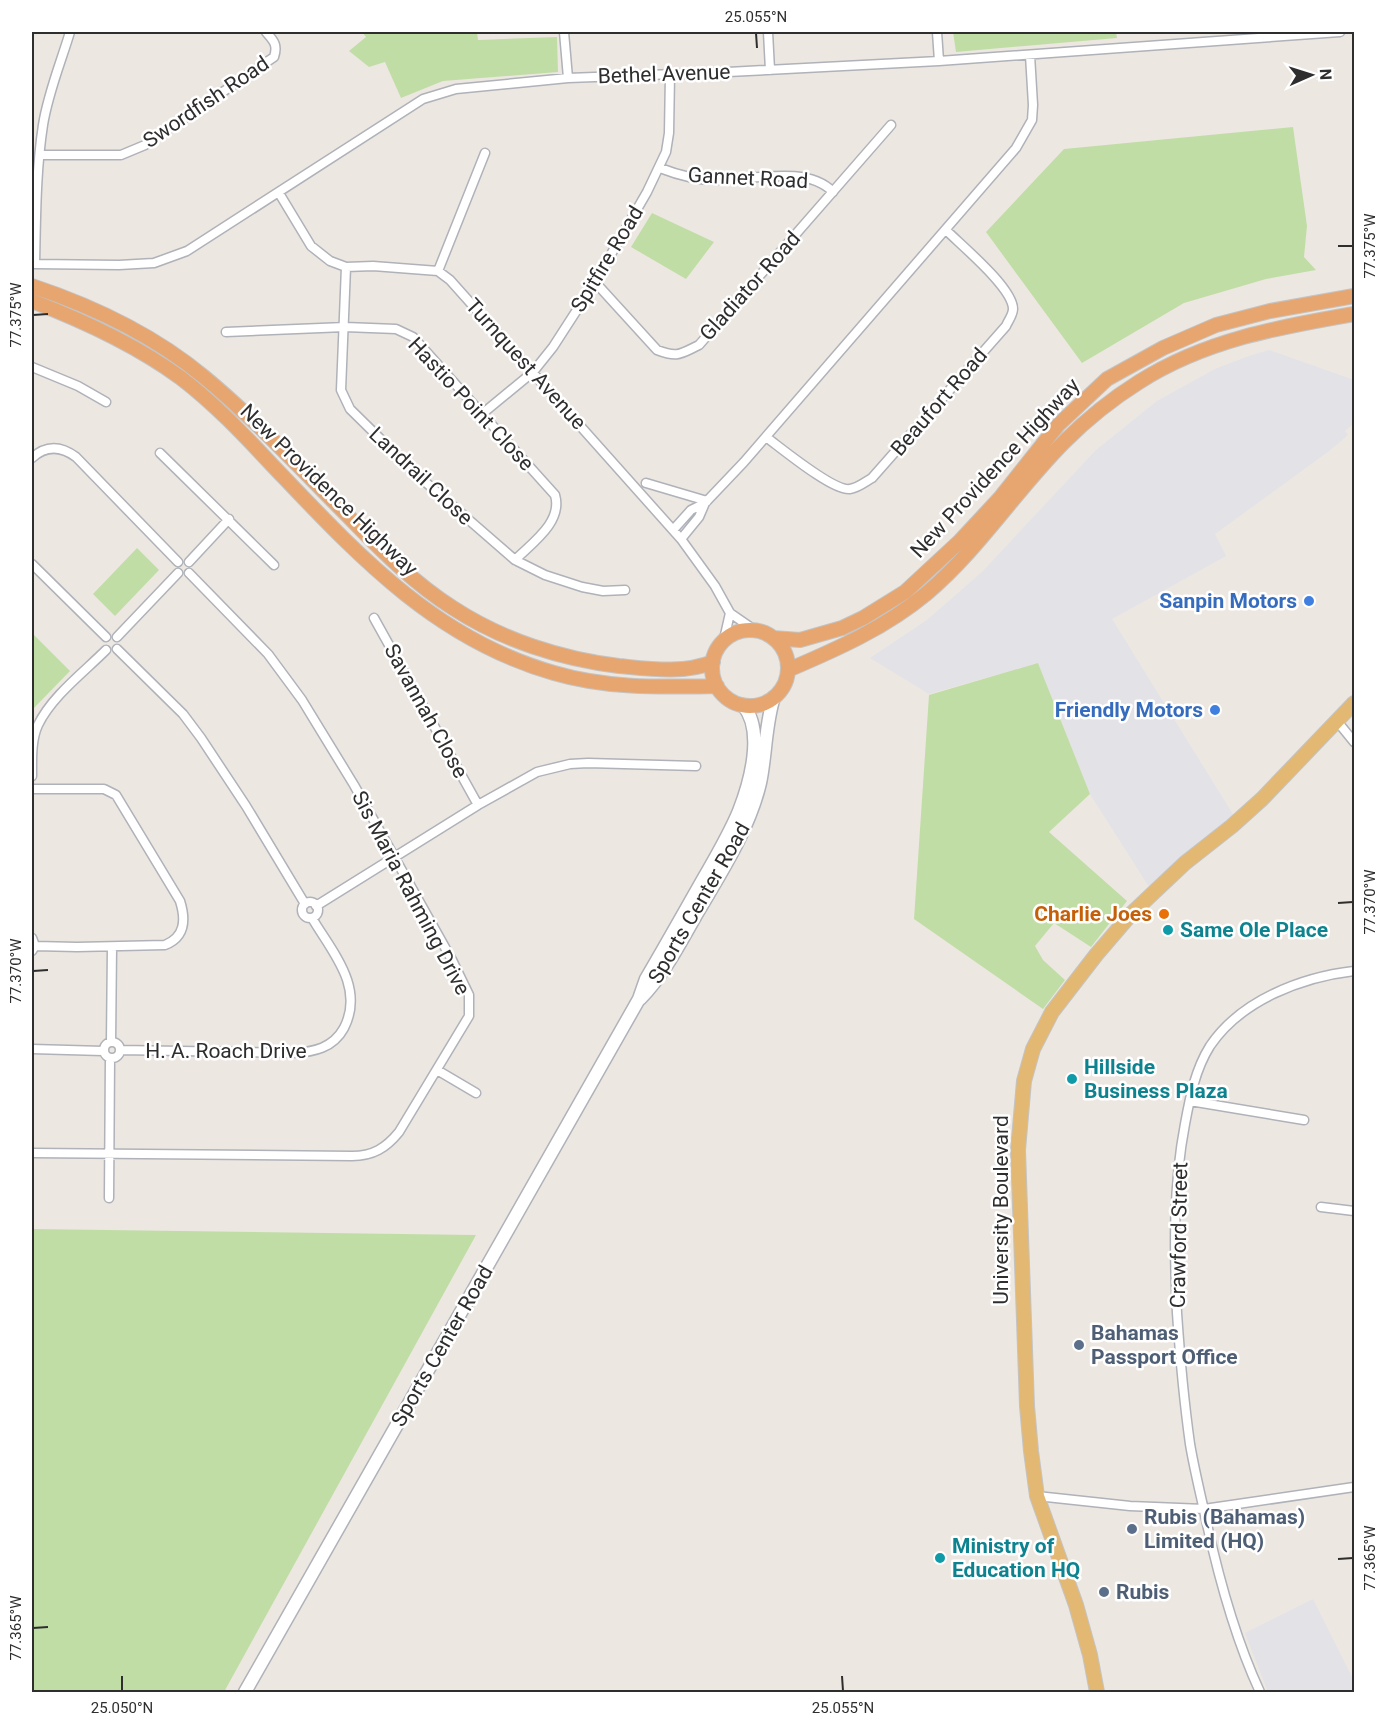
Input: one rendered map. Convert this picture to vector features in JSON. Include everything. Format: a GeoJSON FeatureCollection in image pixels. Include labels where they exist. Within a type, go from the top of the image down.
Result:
{"type":"FeatureCollection","features":[{"type":"Feature","properties":{"kind":"highway","name":"New Providence Highway"},"geometry":{"type":"LineString","coordinates":[[32,286],[100,314],[145,337],[190,366],[256,425],[377,545],[422,586],[453,609],[523,642],[579,659],[649,669],[695,668],[713,662]]}},
{"type":"Feature","properties":{"kind":"highway","name":"New Providence Highway"},"geometry":{"type":"LineString","coordinates":[[773,638],[800,640],[842,628],[905,592],[960,542],[1000,498],[1058,425],[1107,379],[1171,344],[1216,325],[1270,311],[1354,296]]}},
{"type":"Feature","properties":{"kind":"highway","name":"New Providence Highway"},"geometry":{"type":"LineString","coordinates":[[32,302],[96,328],[156,361],[180,378],[233,423],[364,559],[424,610],[485,647],[562,676],[597,683],[627,686],[717,686]]}},
{"type":"Feature","properties":{"kind":"highway","name":"New Providence Highway"},"geometry":{"type":"LineString","coordinates":[[788,670],[857,640],[880,627],[927,593],[962,560],[1064,442],[1140,381],[1184,357],[1222,342],[1354,314]]}},
{"type":"Feature","properties":{"kind":"highway"},"geometry":{"type":"LineString","coordinates":[[756,631],[773,638],[785,654],[788,670],[783,686],[774,697],[760,705],[743,705],[729,699],[717,686],[713,673],[713,662],[720,645],[736,633],[756,631]]}},
{"type":"Feature","properties":{"kind":"main road","name":"Sports Center Road"},"geometry":{"type":"LineString","coordinates":[[639,999],[653,986],[738,840],[760,784],[768,718],[774,697]]}},
{"type":"Feature","properties":{"kind":"main road","name":"University Boulevard"},"geometry":{"type":"LineString","coordinates":[[1097,1692],[1090,1655],[1076,1605],[1037,1496],[1027,1406],[1018,1149],[1024,1081],[1033,1049],[1052,1012],[1132,913],[1185,863],[1262,799],[1354,703]]}},
{"type":"Feature","properties":{"kind":"main road","name":"Sports Center Road"},"geometry":{"type":"LineString","coordinates":[[246,1692],[639,999],[646,979],[720,849],[739,811],[751,771],[754,745],[752,721],[743,705]]}},
{"type":"Feature","properties":{"kind":"street"},"geometry":{"type":"LineString","coordinates":[[40,155],[47,104],[70,32]]}},
{"type":"Feature","properties":{"kind":"street","name":"Swordfish Road"},"geometry":{"type":"LineString","coordinates":[[40,155],[121,155],[145,145],[274,57],[275,43],[266,32]]}},
{"type":"Feature","properties":{"kind":"street"},"geometry":{"type":"LineString","coordinates":[[564,32],[568,78]]}},
{"type":"Feature","properties":{"kind":"street"},"geometry":{"type":"LineString","coordinates":[[768,32],[770,70]]}},
{"type":"Feature","properties":{"kind":"street"},"geometry":{"type":"LineString","coordinates":[[937,32],[939,61]]}},
{"type":"Feature","properties":{"kind":"street","name":"Bethel Avenue"},"geometry":{"type":"LineString","coordinates":[[40,155],[35,264],[154,263],[188,251],[423,99],[456,89],[568,78],[939,61],[1340,32]]}},
{"type":"Feature","properties":{"kind":"street"},"geometry":{"type":"LineString","coordinates":[[681,539],[699,516],[706,502],[766,437],[1017,148],[1032,120],[1030,55]]}},
{"type":"Feature","properties":{"kind":"street","name":"Spitfire Road"},"geometry":{"type":"LineString","coordinates":[[482,414],[533,372],[553,347],[595,282],[660,168],[666,152],[669,133],[670,75]]}},
{"type":"Feature","properties":{"kind":"street","name":"Gladiator Road"},"geometry":{"type":"LineString","coordinates":[[595,282],[657,350],[671,356],[699,345],[891,125]]}},
{"type":"Feature","properties":{"kind":"street"},"geometry":{"type":"LineString","coordinates":[[279,193],[311,246],[330,261],[346,267],[373,266],[438,271],[485,153]]}},
{"type":"Feature","properties":{"kind":"street","name":"Gannet Road"},"geometry":{"type":"LineString","coordinates":[[660,168],[706,180],[807,177],[827,186],[833,192]]}},
{"type":"Feature","properties":{"kind":"street","name":"Beaufort Road"},"geometry":{"type":"LineString","coordinates":[[766,437],[833,486],[848,490],[861,485],[872,478],[998,335],[1014,311],[1012,301],[1002,285],[946,230]]}},
{"type":"Feature","properties":{"kind":"street","name":"Landrail Close"},"geometry":{"type":"LineString","coordinates":[[346,267],[341,390],[350,409],[415,474],[515,560],[545,575],[582,587],[603,591],[626,590]]}},
{"type":"Feature","properties":{"kind":"street","name":"Turnquest Avenue"},"geometry":{"type":"LineString","coordinates":[[438,271],[450,280],[681,539],[715,586],[730,613]]}},
{"type":"Feature","properties":{"kind":"street","name":"Hastio Point Close"},"geometry":{"type":"LineString","coordinates":[[226,332],[345,327],[396,329],[408,334],[555,495],[557,501],[555,515],[547,528],[515,560]]}},
{"type":"Feature","properties":{"kind":"street"},"geometry":{"type":"LineString","coordinates":[[32,367],[78,386],[106,402]]}},
{"type":"Feature","properties":{"kind":"street"},"geometry":{"type":"LineString","coordinates":[[32,458],[40,451],[54,447],[76,457],[178,562]]}},
{"type":"Feature","properties":{"kind":"street"},"geometry":{"type":"LineString","coordinates":[[160,453],[274,565]]}},
{"type":"Feature","properties":{"kind":"street"},"geometry":{"type":"LineString","coordinates":[[646,483],[706,502]]}},
{"type":"Feature","properties":{"kind":"street"},"geometry":{"type":"LineString","coordinates":[[673,530],[692,510],[706,502]]}},
{"type":"Feature","properties":{"kind":"street"},"geometry":{"type":"LineString","coordinates":[[189,562],[229,519]]}},
{"type":"Feature","properties":{"kind":"street"},"geometry":{"type":"LineString","coordinates":[[178,562],[183,560],[189,562]]}},
{"type":"Feature","properties":{"kind":"street"},"geometry":{"type":"LineString","coordinates":[[178,562],[176,567],[178,573]]}},
{"type":"Feature","properties":{"kind":"street"},"geometry":{"type":"LineString","coordinates":[[178,573],[185,575],[189,573],[191,567],[189,562]]}},
{"type":"Feature","properties":{"kind":"street"},"geometry":{"type":"LineString","coordinates":[[32,564],[106,637]]}},
{"type":"Feature","properties":{"kind":"street"},"geometry":{"type":"LineString","coordinates":[[117,637],[178,573]]}},
{"type":"Feature","properties":{"kind":"street","name":"Sis Maria Rahming Drive"},"geometry":{"type":"LineString","coordinates":[[32,1153],[364,1156],[382,1149],[399,1132],[469,1016],[469,995],[443,942],[331,746],[286,676],[268,654],[189,573]]}},
{"type":"Feature","properties":{"kind":"street"},"geometry":{"type":"LineString","coordinates":[[720,645],[730,613],[756,631]]}},
{"type":"Feature","properties":{"kind":"street","name":"Savannah Close"},"geometry":{"type":"LineString","coordinates":[[374,618],[478,805]]}},
{"type":"Feature","properties":{"kind":"street"},"geometry":{"type":"LineString","coordinates":[[106,650],[103,642],[106,637],[112,635],[117,637]]}},
{"type":"Feature","properties":{"kind":"street"},"geometry":{"type":"LineString","coordinates":[[117,637],[119,642],[117,649]]}},
{"type":"Feature","properties":{"kind":"street"},"geometry":{"type":"LineString","coordinates":[[106,650],[117,649]]}},
{"type":"Feature","properties":{"kind":"street"},"geometry":{"type":"LineString","coordinates":[[117,649],[183,714],[201,738],[246,806],[305,904],[304,915],[312,918],[317,913],[316,906]]}},
{"type":"Feature","properties":{"kind":"street"},"geometry":{"type":"LineString","coordinates":[[32,776],[37,727],[60,696],[106,650]]}},
{"type":"Feature","properties":{"kind":"street"},"geometry":{"type":"LineString","coordinates":[[1337,721],[1354,742]]}},
{"type":"Feature","properties":{"kind":"street"},"geometry":{"type":"LineString","coordinates":[[316,906],[478,805],[537,772],[561,765],[588,763],[696,766]]}},
{"type":"Feature","properties":{"kind":"street"},"geometry":{"type":"LineString","coordinates":[[32,789],[105,789],[116,795],[180,902],[184,920],[181,934],[176,940],[165,945],[112,947],[33,945]]}},
{"type":"Feature","properties":{"kind":"street"},"geometry":{"type":"LineString","coordinates":[[305,904],[312,903],[316,906]]}},
{"type":"Feature","properties":{"kind":"street","name":"H. A. Roach Drive"},"geometry":{"type":"LineString","coordinates":[[120,1050],[306,1053],[325,1047],[338,1037],[345,1026],[352,1004],[352,994],[346,978],[312,918]]}},
{"type":"Feature","properties":{"kind":"street"},"geometry":{"type":"LineString","coordinates":[[111,1042],[112,947]]}},
{"type":"Feature","properties":{"kind":"street","name":"Crawford Street"},"geometry":{"type":"LineString","coordinates":[[1260,1692],[1219,1580],[1190,1445],[1180,1353],[1174,1256],[1176,1184],[1180,1147],[1197,1073],[1209,1048],[1223,1029],[1254,1006],[1307,979],[1354,971]]}},
{"type":"Feature","properties":{"kind":"street"},"geometry":{"type":"LineString","coordinates":[[111,1042],[118,1044],[120,1050],[117,1057],[105,1056],[103,1051],[106,1044],[111,1042]]}},
{"type":"Feature","properties":{"kind":"street"},"geometry":{"type":"LineString","coordinates":[[32,1049],[103,1051]]}},
{"type":"Feature","properties":{"kind":"street"},"geometry":{"type":"LineString","coordinates":[[109,1198],[110,1058]]}},
{"type":"Feature","properties":{"kind":"street"},"geometry":{"type":"LineString","coordinates":[[437,1070],[476,1093]]}},
{"type":"Feature","properties":{"kind":"street"},"geometry":{"type":"LineString","coordinates":[[1190,1101],[1304,1120]]}},
{"type":"Feature","properties":{"kind":"street"},"geometry":{"type":"LineString","coordinates":[[1321,1207],[1354,1211]]}},
{"type":"Feature","properties":{"kind":"street"},"geometry":{"type":"LineString","coordinates":[[1037,1496],[1130,1506],[1204,1509],[1354,1487]]}},
{"type":"Feature","properties":{"kind":"shaded area"},"geometry":{"type":"Polygon","coordinates":[[[1269,350],[1354,380],[1354,423],[1345,431],[1348,435],[1329,451],[1215,534],[1226,556],[1112,619],[1234,816],[1151,890],[1090,794],[1038,663],[929,694],[870,658],[927,620],[982,572],[1096,450],[1157,401],[1215,369],[1269,350]]]}},
{"type":"Feature","properties":{"kind":"shaded area"},"geometry":{"type":"Polygon","coordinates":[[[1313,1599],[1354,1681],[1354,1692],[1268,1692],[1245,1633],[1313,1599]]]}},
{"type":"Feature","properties":{"kind":"green space"},"geometry":{"type":"Polygon","coordinates":[[[362,32],[477,32],[478,40],[557,37],[558,72],[443,81],[401,98],[385,62],[369,67],[349,51],[366,37],[362,32]]]}},
{"type":"Feature","properties":{"kind":"green space"},"geometry":{"type":"Polygon","coordinates":[[[953,32],[1116,32],[1117,38],[956,52],[953,32]]]}},
{"type":"Feature","properties":{"kind":"green space"},"geometry":{"type":"Polygon","coordinates":[[[1293,127],[1307,226],[1304,257],[1316,270],[1266,279],[1184,303],[1082,363],[986,232],[1064,149],[1293,127]]]}},
{"type":"Feature","properties":{"kind":"green space"},"geometry":{"type":"Polygon","coordinates":[[[652,213],[714,242],[686,279],[631,247],[652,213]]]}},
{"type":"Feature","properties":{"kind":"green space"},"geometry":{"type":"Polygon","coordinates":[[[137,548],[159,570],[115,616],[93,594],[137,548]]]}},
{"type":"Feature","properties":{"kind":"green space"},"geometry":{"type":"Polygon","coordinates":[[[32,633],[70,671],[32,710],[32,633]]]}},
{"type":"Feature","properties":{"kind":"green space"},"geometry":{"type":"Polygon","coordinates":[[[1038,663],[1090,794],[1049,832],[1127,901],[1091,947],[1054,923],[1035,946],[1043,960],[1065,980],[1043,1009],[914,919],[929,695],[1038,663]]]}},
{"type":"Feature","properties":{"kind":"green space"},"geometry":{"type":"Polygon","coordinates":[[[32,1229],[476,1235],[224,1692],[32,1692],[32,1229]]]}},
{"type":"Feature","properties":{"kind":"place","name":"Sanpin Motors"},"geometry":{"type":"Point","coordinates":[1309,601]}},
{"type":"Feature","properties":{"kind":"place","name":"Friendly Motors"},"geometry":{"type":"Point","coordinates":[1215,710]}},
{"type":"Feature","properties":{"kind":"place","name":"Charlie Joes"},"geometry":{"type":"Point","coordinates":[1164,914]}},
{"type":"Feature","properties":{"kind":"place","name":"Same Ole Place"},"geometry":{"type":"Point","coordinates":[1168,930]}},
{"type":"Feature","properties":{"kind":"place","name":"Hillside Business Plaza"},"geometry":{"type":"Point","coordinates":[1072,1079]}},
{"type":"Feature","properties":{"kind":"place","name":"Bahamas Passport Office"},"geometry":{"type":"Point","coordinates":[1079,1345]}},
{"type":"Feature","properties":{"kind":"place","name":"Rubis (Bahamas) Limited (HQ)"},"geometry":{"type":"Point","coordinates":[1132,1529]}},
{"type":"Feature","properties":{"kind":"place","name":"Ministry of Education HQ"},"geometry":{"type":"Point","coordinates":[940,1558]}},
{"type":"Feature","properties":{"kind":"place","name":"Rubis"},"geometry":{"type":"Point","coordinates":[1104,1592]}}]}
